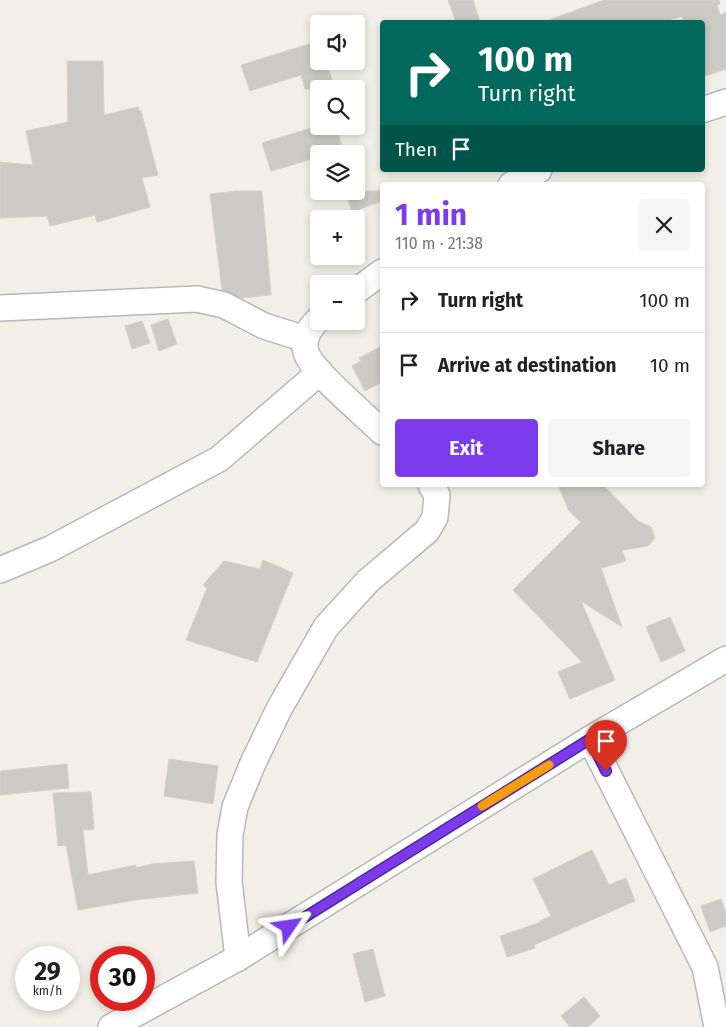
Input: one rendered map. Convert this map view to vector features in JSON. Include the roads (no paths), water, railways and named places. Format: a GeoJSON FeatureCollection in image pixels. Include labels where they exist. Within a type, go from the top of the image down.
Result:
{"type":"FeatureCollection","features":[{"type":"Feature","properties":{"kind":"street"},"geometry":{"type":"LineString","coordinates":[[705,109],[726,102]]}},
{"type":"Feature","properties":{"kind":"street"},"geometry":{"type":"LineString","coordinates":[[517,182],[535,172]]}},
{"type":"Feature","properties":{"kind":"street"},"geometry":{"type":"LineString","coordinates":[[365,284],[380,273]]}},
{"type":"Feature","properties":{"kind":"street"},"geometry":{"type":"LineString","coordinates":[[0,308],[197,299],[224,305],[264,326],[310,329]]}},
{"type":"Feature","properties":{"kind":"street"},"geometry":{"type":"LineString","coordinates":[[312,330],[307,356],[320,372],[380,430]]}},
{"type":"Feature","properties":{"kind":"street"},"geometry":{"type":"LineString","coordinates":[[0,570],[50,549],[219,459],[320,372]]}},
{"type":"Feature","properties":{"kind":"street"},"geometry":{"type":"LineString","coordinates":[[238,958],[229,882],[230,835],[234,807],[252,763],[326,628],[368,581],[427,531],[435,517],[436,495],[431,487]]}},
{"type":"Feature","properties":{"kind":"street"},"geometry":{"type":"LineString","coordinates":[[111,1027],[238,958],[590,739],[726,659]]}},
{"type":"Feature","properties":{"kind":"street"},"geometry":{"type":"LineString","coordinates":[[590,739],[705,968],[717,1027]]}}]}
